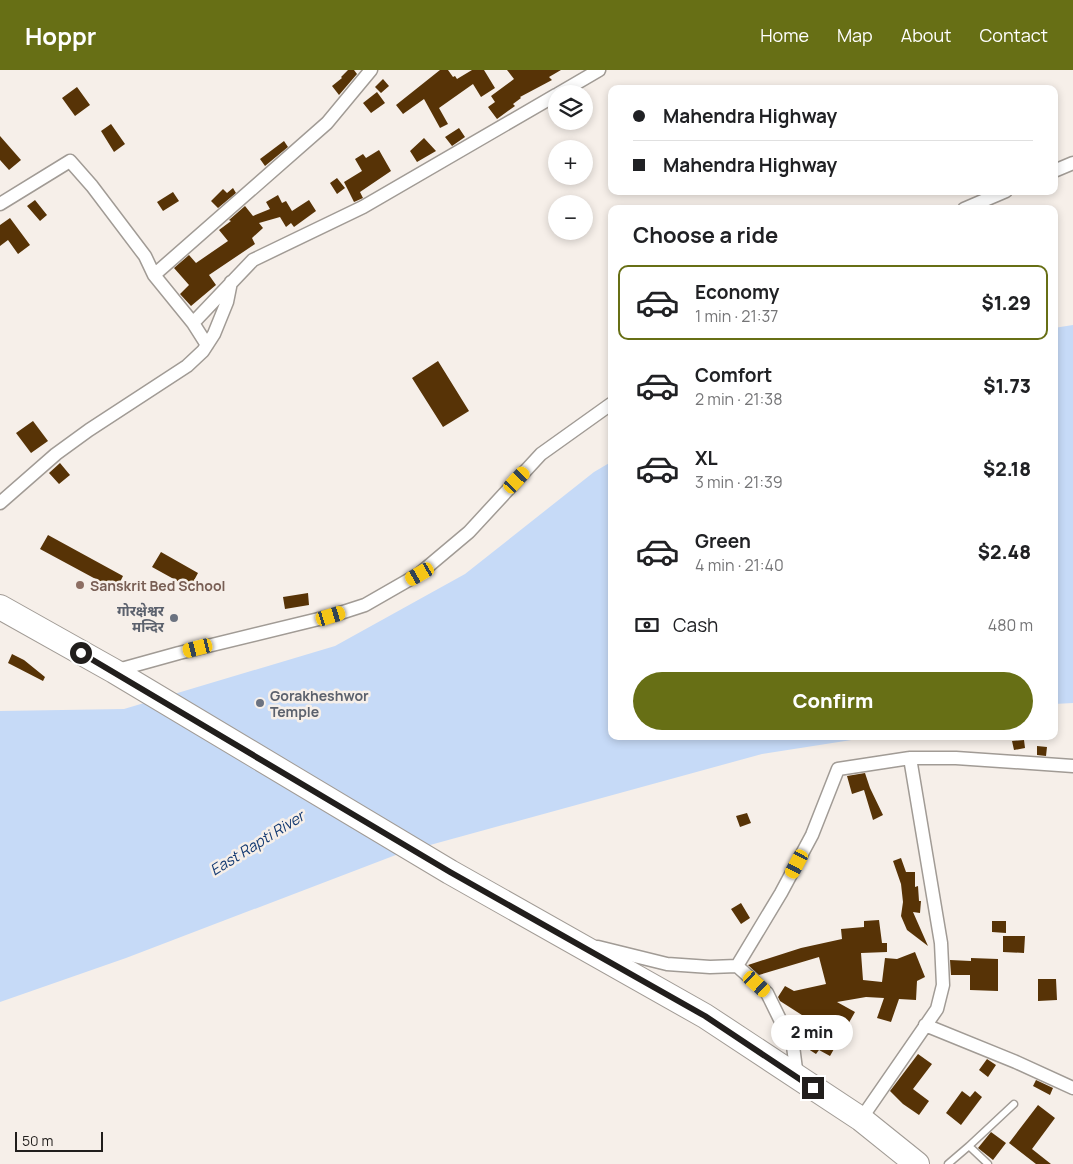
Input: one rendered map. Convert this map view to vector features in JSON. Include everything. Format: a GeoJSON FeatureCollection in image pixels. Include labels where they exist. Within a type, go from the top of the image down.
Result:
{"type":"FeatureCollection","features":[{"type":"Feature","properties":{"kind":"highway"},"geometry":{"type":"LineString","coordinates":[[0,607],[114,671],[450,872],[705,1016],[861,1119],[918,1164]]}},
{"type":"Feature","properties":{"kind":"street"},"geometry":{"type":"LineString","coordinates":[[154,275],[327,123],[371,70]]}},
{"type":"Feature","properties":{"kind":"street"},"geometry":{"type":"LineString","coordinates":[[573,85],[599,70]]}},
{"type":"Feature","properties":{"kind":"street"},"geometry":{"type":"LineString","coordinates":[[193,323],[253,260],[363,207],[548,99]]}},
{"type":"Feature","properties":{"kind":"street"},"geometry":{"type":"LineString","coordinates":[[0,204],[70,161],[92,186],[145,256],[154,275],[193,323],[207,345]]}},
{"type":"Feature","properties":{"kind":"street"},"geometry":{"type":"LineString","coordinates":[[1058,169],[1073,163]]}},
{"type":"Feature","properties":{"kind":"street"},"geometry":{"type":"LineString","coordinates":[[973,205],[997,195]]}},
{"type":"Feature","properties":{"kind":"street"},"geometry":{"type":"LineString","coordinates":[[0,503],[56,454],[100,422],[187,366],[203,352],[214,334],[227,302],[232,282]]}},
{"type":"Feature","properties":{"kind":"street"},"geometry":{"type":"LineString","coordinates":[[114,671],[331,616],[365,605],[420,574],[469,532],[541,454],[608,406]]}},
{"type":"Feature","properties":{"kind":"street"},"geometry":{"type":"LineString","coordinates":[[737,966],[782,893],[812,836],[838,769],[910,758],[956,758],[1073,766]]}},
{"type":"Feature","properties":{"kind":"street"},"geometry":{"type":"LineString","coordinates":[[861,1119],[937,1009],[943,985],[941,943],[910,758]]}},
{"type":"Feature","properties":{"kind":"street"},"geometry":{"type":"LineString","coordinates":[[574,941],[667,964],[710,967],[737,966],[767,993],[793,1046],[797,1077]]}},
{"type":"Feature","properties":{"kind":"street"},"geometry":{"type":"LineString","coordinates":[[925,1025],[1016,1062],[1073,1088]]}},
{"type":"Feature","properties":{"kind":"lane"},"geometry":{"type":"LineString","coordinates":[[948,1164],[1014,1104]]}},
{"type":"Feature","properties":{"kind":"lane"},"geometry":{"type":"LineString","coordinates":[[969,1146],[988,1164]]}},
{"type":"Feature","properties":{"kind":"water"},"geometry":{"type":"Polygon","coordinates":[[[1073,325],[1073,703],[1058,704],[1058,327],[1073,325]]]}},
{"type":"Feature","properties":{"kind":"water","name":"East Rapti River"},"geometry":{"type":"Polygon","coordinates":[[[608,464],[608,740],[851,740],[762,754],[401,853],[126,958],[0,1002],[0,711],[124,709],[335,646],[465,574],[594,472],[608,464]]]}},
{"type":"Feature","properties":{"kind":"building"},"geometry":{"type":"Polygon","coordinates":[[[348,70],[354,70],[357,74],[339,95],[332,86],[348,70]]]}},
{"type":"Feature","properties":{"kind":"building"},"geometry":{"type":"Polygon","coordinates":[[[440,70],[448,70],[457,79],[472,70],[484,70],[495,88],[481,97],[473,84],[439,108],[448,124],[440,128],[424,99],[403,114],[396,105],[440,70]]]}},
{"type":"Feature","properties":{"kind":"building"},"geometry":{"type":"Polygon","coordinates":[[[507,70],[561,70],[549,77],[552,80],[520,97],[513,104],[515,106],[497,119],[488,107],[495,102],[491,96],[514,79],[507,70]]]}},
{"type":"Feature","properties":{"kind":"building"},"geometry":{"type":"Polygon","coordinates":[[[383,79],[389,86],[381,93],[375,87],[383,79]]]}},
{"type":"Feature","properties":{"kind":"building"},"geometry":{"type":"Polygon","coordinates":[[[77,87],[90,105],[75,116],[62,98],[77,87]]]}},
{"type":"Feature","properties":{"kind":"building"},"geometry":{"type":"Polygon","coordinates":[[[377,92],[385,103],[371,113],[363,103],[377,92]]]}},
{"type":"Feature","properties":{"kind":"building"},"geometry":{"type":"Polygon","coordinates":[[[111,124],[125,144],[114,152],[101,131],[111,124]]]}},
{"type":"Feature","properties":{"kind":"building"},"geometry":{"type":"Polygon","coordinates":[[[459,128],[465,137],[452,146],[445,137],[459,128]]]}},
{"type":"Feature","properties":{"kind":"building"},"geometry":{"type":"Polygon","coordinates":[[[0,136],[21,160],[9,170],[0,160],[0,136]]]}},
{"type":"Feature","properties":{"kind":"building"},"geometry":{"type":"Polygon","coordinates":[[[424,138],[436,151],[417,162],[410,151],[424,138]]]}},
{"type":"Feature","properties":{"kind":"building"},"geometry":{"type":"Polygon","coordinates":[[[284,141],[288,147],[265,166],[260,159],[284,141]]]}},
{"type":"Feature","properties":{"kind":"building"},"geometry":{"type":"Polygon","coordinates":[[[379,150],[391,171],[360,192],[363,198],[354,202],[344,182],[362,171],[355,159],[363,154],[366,158],[379,150]]]}},
{"type":"Feature","properties":{"kind":"building"},"geometry":{"type":"Polygon","coordinates":[[[337,178],[345,188],[337,194],[330,183],[337,178]]]}},
{"type":"Feature","properties":{"kind":"building"},"geometry":{"type":"Polygon","coordinates":[[[233,188],[236,193],[218,208],[211,201],[223,189],[227,193],[233,188]]]}},
{"type":"Feature","properties":{"kind":"building"},"geometry":{"type":"Polygon","coordinates":[[[173,192],[179,201],[163,211],[157,202],[173,192]]]}},
{"type":"Feature","properties":{"kind":"building"},"geometry":{"type":"Polygon","coordinates":[[[278,195],[282,203],[286,201],[292,211],[309,200],[316,211],[294,227],[291,223],[286,227],[280,217],[259,223],[263,228],[252,238],[255,244],[209,275],[216,285],[191,306],[180,294],[189,285],[174,268],[189,255],[196,263],[228,241],[219,230],[231,221],[229,220],[245,206],[253,216],[270,209],[266,202],[278,195]]]}},
{"type":"Feature","properties":{"kind":"building"},"geometry":{"type":"Polygon","coordinates":[[[35,200],[47,215],[40,221],[27,206],[35,200]]]}},
{"type":"Feature","properties":{"kind":"building"},"geometry":{"type":"Polygon","coordinates":[[[10,218],[30,245],[18,254],[8,240],[0,246],[0,225],[10,218]]]}},
{"type":"Feature","properties":{"kind":"building"},"geometry":{"type":"Polygon","coordinates":[[[438,361],[469,411],[443,427],[412,378],[438,361]]]}},
{"type":"Feature","properties":{"kind":"building"},"geometry":{"type":"Polygon","coordinates":[[[33,421],[48,441],[31,453],[16,433],[33,421]]]}},
{"type":"Feature","properties":{"kind":"building"},"geometry":{"type":"Polygon","coordinates":[[[60,463],[70,475],[59,484],[49,473],[60,463]]]}},
{"type":"Feature","properties":{"kind":"building"},"geometry":{"type":"Polygon","coordinates":[[[48,535],[123,576],[116,590],[40,549],[48,535]]]}},
{"type":"Feature","properties":{"kind":"building"},"geometry":{"type":"Polygon","coordinates":[[[161,552],[198,573],[190,588],[152,567],[161,552]]]}},
{"type":"Feature","properties":{"kind":"building"},"geometry":{"type":"Polygon","coordinates":[[[308,593],[309,605],[285,609],[283,597],[308,593]]]}},
{"type":"Feature","properties":{"kind":"building"},"geometry":{"type":"Polygon","coordinates":[[[12,654],[24,660],[45,677],[43,681],[8,663],[12,654]]]}},
{"type":"Feature","properties":{"kind":"building"},"geometry":{"type":"Polygon","coordinates":[[[1024,740],[1025,748],[1014,750],[1012,741],[1024,740]]]}},
{"type":"Feature","properties":{"kind":"building"},"geometry":{"type":"Polygon","coordinates":[[[1037,746],[1047,747],[1046,756],[1037,755],[1037,746]]]}},
{"type":"Feature","properties":{"kind":"building"},"geometry":{"type":"Polygon","coordinates":[[[865,773],[883,815],[873,820],[864,790],[852,794],[847,776],[865,773]]]}},
{"type":"Feature","properties":{"kind":"building"},"geometry":{"type":"Polygon","coordinates":[[[747,813],[751,823],[740,827],[736,816],[747,813]]]}},
{"type":"Feature","properties":{"kind":"building"},"geometry":{"type":"Polygon","coordinates":[[[901,858],[906,872],[915,872],[915,887],[918,886],[919,901],[921,901],[920,913],[913,912],[928,946],[907,930],[901,916],[903,902],[901,884],[893,861],[901,858]]]}},
{"type":"Feature","properties":{"kind":"building"},"geometry":{"type":"Polygon","coordinates":[[[741,903],[750,918],[741,924],[731,909],[741,903]]]}},
{"type":"Feature","properties":{"kind":"building"},"geometry":{"type":"Polygon","coordinates":[[[879,920],[882,943],[887,943],[887,952],[861,953],[863,980],[882,982],[885,958],[897,959],[915,952],[925,977],[917,981],[916,1000],[899,999],[891,1022],[877,1018],[884,998],[866,997],[837,1002],[855,1012],[830,1056],[819,1050],[816,1054],[805,1047],[813,1035],[799,1029],[805,1017],[780,1001],[778,997],[785,986],[794,991],[826,984],[819,957],[759,975],[748,965],[801,948],[842,939],[841,929],[864,927],[864,921],[879,920]]]}},
{"type":"Feature","properties":{"kind":"building"},"geometry":{"type":"Polygon","coordinates":[[[992,921],[1006,921],[1006,933],[992,932],[992,921]]]}},
{"type":"Feature","properties":{"kind":"building"},"geometry":{"type":"Polygon","coordinates":[[[1003,936],[1025,936],[1024,953],[1003,952],[1003,936]]]}},
{"type":"Feature","properties":{"kind":"building"},"geometry":{"type":"Polygon","coordinates":[[[971,958],[998,959],[998,991],[970,990],[970,975],[951,975],[950,960],[971,961],[971,958]]]}},
{"type":"Feature","properties":{"kind":"building"},"geometry":{"type":"Polygon","coordinates":[[[1038,979],[1056,979],[1057,1000],[1038,1001],[1038,979]]]}},
{"type":"Feature","properties":{"kind":"building"},"geometry":{"type":"Polygon","coordinates":[[[918,1054],[932,1064],[913,1089],[929,1101],[919,1115],[903,1104],[890,1091],[918,1054]]]}},
{"type":"Feature","properties":{"kind":"building"},"geometry":{"type":"Polygon","coordinates":[[[987,1059],[996,1065],[988,1077],[979,1070],[987,1059]]]}},
{"type":"Feature","properties":{"kind":"building"},"geometry":{"type":"Polygon","coordinates":[[[1036,1080],[1053,1088],[1050,1095],[1033,1086],[1036,1080]]]}},
{"type":"Feature","properties":{"kind":"building"},"geometry":{"type":"Polygon","coordinates":[[[962,1091],[970,1097],[975,1091],[982,1097],[961,1125],[946,1113],[962,1091]]]}},
{"type":"Feature","properties":{"kind":"building"},"geometry":{"type":"Polygon","coordinates":[[[1038,1105],[1055,1118],[1032,1149],[1051,1164],[1036,1164],[1009,1143],[1038,1105]]]}},
{"type":"Feature","properties":{"kind":"building"},"geometry":{"type":"Polygon","coordinates":[[[991,1132],[1006,1143],[993,1160],[978,1148],[991,1132]]]}},
{"type":"Feature","properties":{"kind":"place","name":"Sanskrit Bed School"},"geometry":{"type":"Point","coordinates":[80,585]}},
{"type":"Feature","properties":{"kind":"place","name":"गोरक्षेश्वर मन्दिर"},"geometry":{"type":"Point","coordinates":[174,618]}},
{"type":"Feature","properties":{"kind":"place","name":"Gorakheshwor Temple"},"geometry":{"type":"Point","coordinates":[260,703]}},
{"type":"Feature","properties":{"kind":"route"},"geometry":{"type":"LineString","coordinates":[[81,653],[494,898],[574,941],[705,1016],[813,1088]]}}]}
